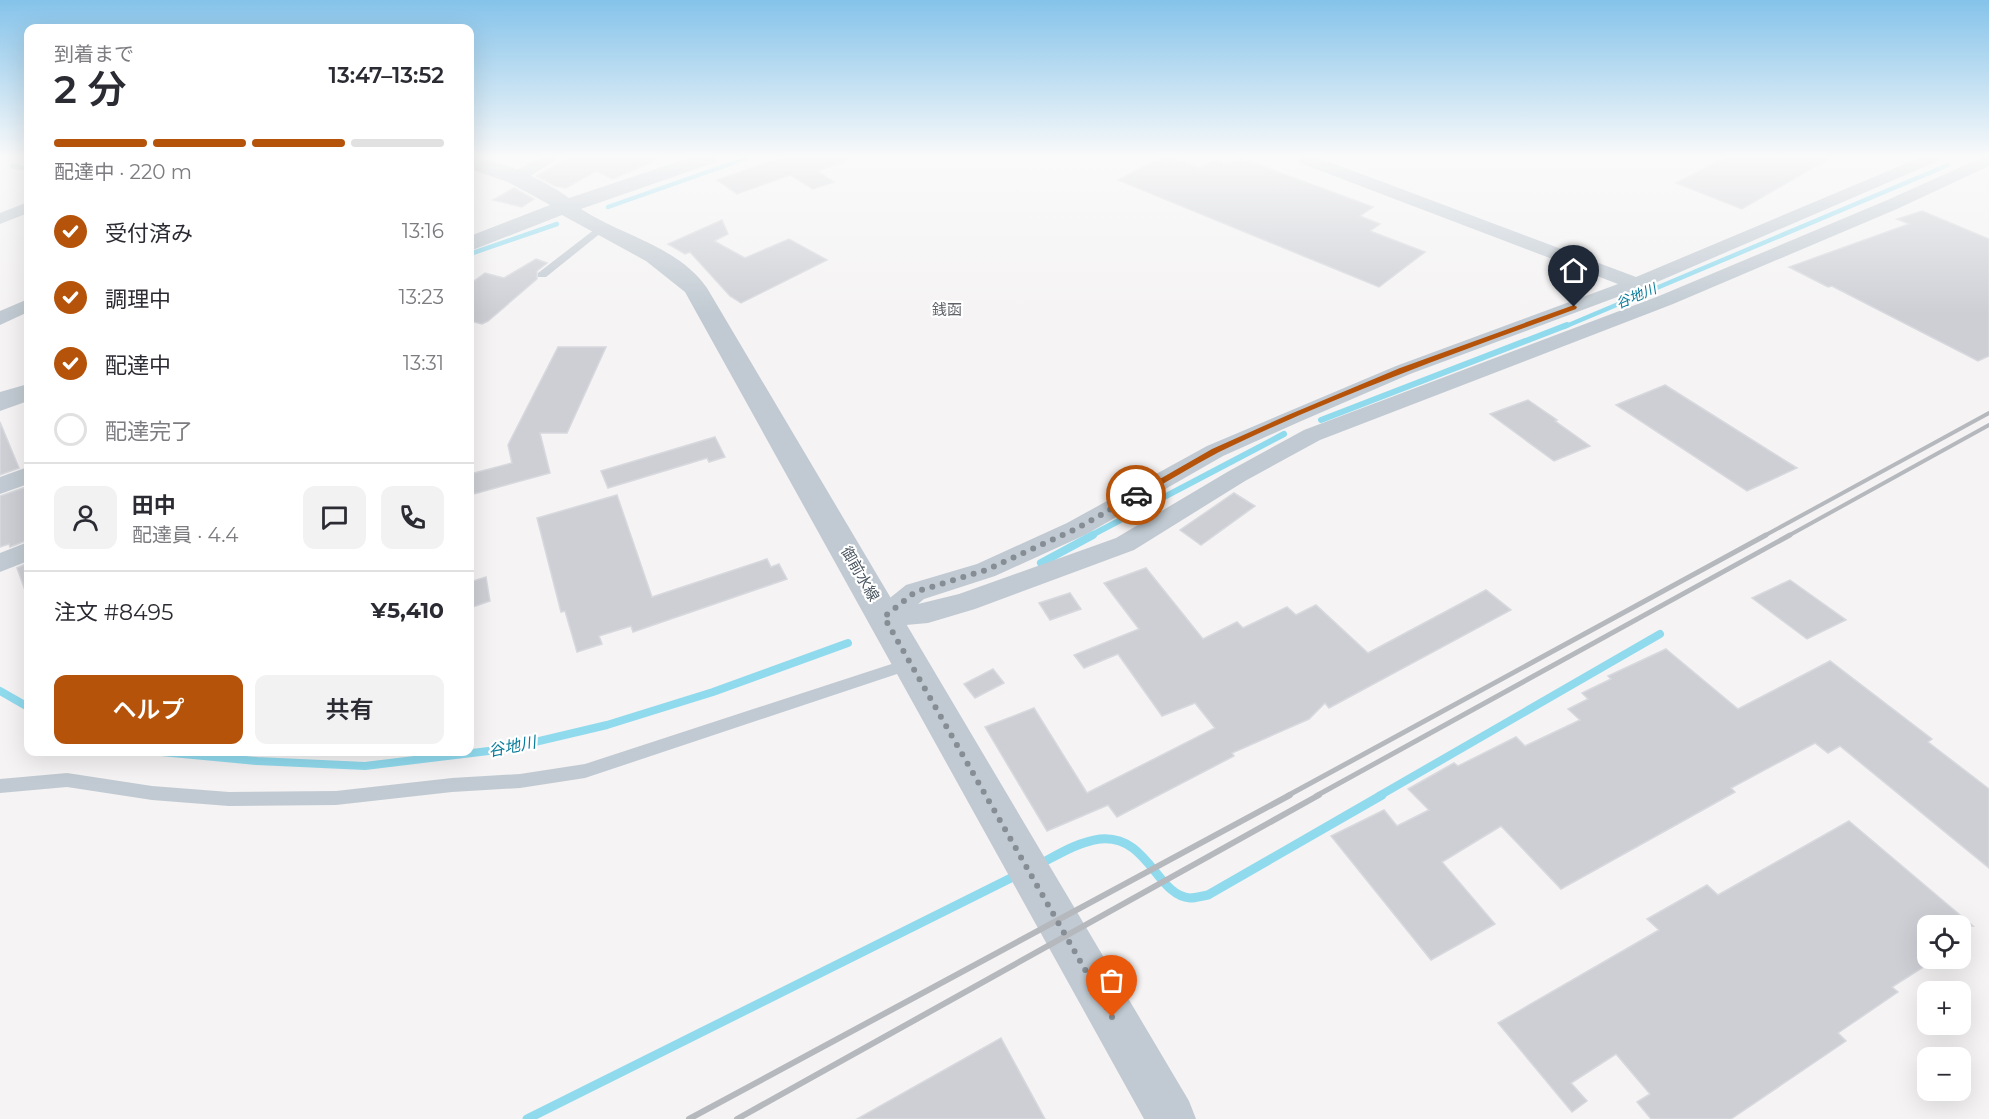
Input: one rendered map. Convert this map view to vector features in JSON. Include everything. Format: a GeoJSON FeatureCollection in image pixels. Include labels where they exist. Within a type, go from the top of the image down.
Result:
{"type":"FeatureCollection","features":[{"type":"Feature","properties":{"kind":"street"},"geometry":{"type":"LineString","coordinates":[[474,242],[558,210]]}},
{"type":"Feature","properties":{"kind":"street","name":"御前水線"},"geometry":{"type":"LineString","coordinates":[[570,210],[662,260],[695,288],[1171,1119]]}},
{"type":"Feature","properties":{"kind":"street"},"geometry":{"type":"LineString","coordinates":[[1438,210],[1640,285],[1663,298]]}},
{"type":"Feature","properties":{"kind":"street"},"geometry":{"type":"LineString","coordinates":[[884,617],[915,592],[986,570],[1076,529],[1215,451],[1291,417],[1403,370],[1640,285],[1812,210]]}},
{"type":"Feature","properties":{"kind":"street"},"geometry":{"type":"LineString","coordinates":[[884,617],[928,613],[966,602],[1125,544],[1237,476],[1312,435],[1880,210]]}},
{"type":"Feature","properties":{"kind":"street"},"geometry":{"type":"LineString","coordinates":[[0,319],[24,307]]}},
{"type":"Feature","properties":{"kind":"street"},"geometry":{"type":"LineString","coordinates":[[0,402],[24,393]]}},
{"type":"Feature","properties":{"kind":"street"},"geometry":{"type":"LineString","coordinates":[[1291,417],[1312,435]]}},
{"type":"Feature","properties":{"kind":"street"},"geometry":{"type":"LineString","coordinates":[[0,486],[24,477]]}},
{"type":"Feature","properties":{"kind":"street"},"geometry":{"type":"LineString","coordinates":[[0,563],[24,553]]}},
{"type":"Feature","properties":{"kind":"lane"},"geometry":{"type":"LineString","coordinates":[[542,275],[602,228]]}},
{"type":"Feature","properties":{"kind":"lane"},"geometry":{"type":"LineString","coordinates":[[0,786],[67,780],[152,793],[229,799],[336,798],[452,785],[520,781],[585,771],[911,663]]}},
{"type":"Feature","properties":{"kind":"building"},"geometry":{"type":"Polygon","coordinates":[[[1192,210],[1368,210],[1360,216],[1380,224],[1370,231],[1425,252],[1379,287],[1192,210]]]}},
{"type":"Feature","properties":{"kind":"building"},"geometry":{"type":"Polygon","coordinates":[[[1922,211],[1989,239],[1989,356],[1978,361],[1832,286],[1828,287],[1789,267],[1909,224],[1897,219],[1922,211]]]}},
{"type":"Feature","properties":{"kind":"building"},"geometry":{"type":"Polygon","coordinates":[[[722,220],[728,234],[714,241],[745,258],[789,239],[827,260],[741,303],[730,296],[690,252],[685,254],[668,244],[722,220]]]}},
{"type":"Feature","properties":{"kind":"building"},"geometry":{"type":"Polygon","coordinates":[[[536,259],[547,263],[537,271],[537,279],[488,321],[482,324],[474,322],[474,281],[485,273],[504,278],[536,259]]]}},
{"type":"Feature","properties":{"kind":"building"},"geometry":{"type":"Polygon","coordinates":[[[558,347],[606,347],[567,433],[540,433],[550,473],[474,494],[474,473],[512,463],[508,445],[558,347]]]}},
{"type":"Feature","properties":{"kind":"building"},"geometry":{"type":"Polygon","coordinates":[[[1665,385],[1797,468],[1747,491],[1616,405],[1665,385]]]}},
{"type":"Feature","properties":{"kind":"building"},"geometry":{"type":"Polygon","coordinates":[[[1528,400],[1590,446],[1554,461],[1490,414],[1528,400]]]}},
{"type":"Feature","properties":{"kind":"building"},"geometry":{"type":"Polygon","coordinates":[[[0,422],[19,468],[0,475],[0,422]]]}},
{"type":"Feature","properties":{"kind":"building"},"geometry":{"type":"Polygon","coordinates":[[[715,437],[725,457],[709,462],[707,458],[608,488],[601,471],[715,437]]]}},
{"type":"Feature","properties":{"kind":"building"},"geometry":{"type":"Polygon","coordinates":[[[24,488],[24,542],[10,547],[9,544],[0,547],[0,496],[24,488]]]}},
{"type":"Feature","properties":{"kind":"building"},"geometry":{"type":"Polygon","coordinates":[[[1234,493],[1255,506],[1201,545],[1180,530],[1234,493]]]}},
{"type":"Feature","properties":{"kind":"building"},"geometry":{"type":"Polygon","coordinates":[[[617,495],[652,597],[767,559],[771,567],[779,564],[787,579],[633,632],[631,626],[599,636],[602,644],[577,652],[565,611],[561,612],[537,518],[617,495]]]}},
{"type":"Feature","properties":{"kind":"building"},"geometry":{"type":"Polygon","coordinates":[[[24,565],[24,587],[17,568],[24,565]]]}},
{"type":"Feature","properties":{"kind":"building"},"geometry":{"type":"Polygon","coordinates":[[[1146,568],[1203,639],[1237,622],[1243,628],[1287,607],[1296,615],[1316,605],[1368,653],[1486,590],[1511,610],[1329,708],[1325,703],[1309,719],[1232,753],[1234,756],[1117,817],[1108,805],[1047,831],[985,727],[1034,708],[1087,793],[1215,728],[1195,703],[1162,716],[1118,654],[1084,668],[1074,655],[1139,629],[1104,583],[1146,568]]]}},
{"type":"Feature","properties":{"kind":"building"},"geometry":{"type":"Polygon","coordinates":[[[486,577],[490,601],[474,607],[474,581],[486,577]]]}},
{"type":"Feature","properties":{"kind":"building"},"geometry":{"type":"Polygon","coordinates":[[[1790,580],[1846,620],[1807,639],[1752,598],[1790,580]]]}},
{"type":"Feature","properties":{"kind":"building"},"geometry":{"type":"Polygon","coordinates":[[[1070,593],[1081,609],[1050,620],[1039,603],[1070,593]]]}},
{"type":"Feature","properties":{"kind":"building"},"geometry":{"type":"Polygon","coordinates":[[[1666,649],[1738,709],[1830,661],[1932,739],[1928,742],[1989,789],[1989,868],[1840,746],[1828,753],[1815,743],[1731,788],[1735,792],[1561,889],[1501,826],[1442,862],[1495,924],[1431,960],[1331,836],[1384,810],[1397,826],[1429,810],[1408,789],[1454,763],[1458,766],[1516,737],[1525,746],[1580,720],[1568,709],[1588,699],[1582,693],[1611,679],[1608,676],[1666,649]]]}},
{"type":"Feature","properties":{"kind":"building"},"geometry":{"type":"Polygon","coordinates":[[[993,669],[1004,683],[975,698],[964,684],[993,669]]]}},
{"type":"Feature","properties":{"kind":"building"},"geometry":{"type":"Polygon","coordinates":[[[1849,821],[1960,915],[1917,915],[1917,969],[1920,969],[1892,987],[1898,992],[1838,1033],[1846,1041],[1731,1119],[1651,1119],[1637,1102],[1650,1094],[1616,1054],[1571,1083],[1587,1101],[1572,1112],[1498,1023],[1659,930],[1647,919],[1707,885],[1718,895],[1849,821]]]}},
{"type":"Feature","properties":{"kind":"building"},"geometry":{"type":"Polygon","coordinates":[[[1001,1038],[1045,1119],[857,1119],[1001,1038]]]}},
{"type":"Feature","properties":{"kind":"waterway","name":"谷地川"},"geometry":{"type":"LineString","coordinates":[[1564,327],[1841,210]]}},
{"type":"Feature","properties":{"kind":"waterway"},"geometry":{"type":"LineString","coordinates":[[474,253],[557,224]]}},
{"type":"Feature","properties":{"kind":"waterway","name":"谷地川"},"geometry":{"type":"LineString","coordinates":[[1321,420],[1567,325]]}},
{"type":"Feature","properties":{"kind":"waterway","name":"谷地川"},"geometry":{"type":"LineString","coordinates":[[1090,536],[1284,434]]}},
{"type":"Feature","properties":{"kind":"waterway","name":"谷地川"},"geometry":{"type":"LineString","coordinates":[[1041,563],[1093,535]]}},
{"type":"Feature","properties":{"kind":"waterway"},"geometry":{"type":"LineString","coordinates":[[1379,796],[1660,634]]}},
{"type":"Feature","properties":{"kind":"waterway","name":"谷地川"},"geometry":{"type":"LineString","coordinates":[[474,753],[505,749],[607,725],[713,692],[848,643]]}},
{"type":"Feature","properties":{"kind":"waterway","name":"谷地川"},"geometry":{"type":"LineString","coordinates":[[0,691],[24,705]]}},
{"type":"Feature","properties":{"kind":"waterway","name":"谷地川"},"geometry":{"type":"LineString","coordinates":[[204,756],[365,766],[447,756]]}},
{"type":"Feature","properties":{"kind":"waterway"},"geometry":{"type":"LineString","coordinates":[[1040,864],[1084,843],[1100,839],[1116,840],[1130,846],[1141,855],[1179,895],[1190,898],[1208,895],[1382,795]]}},
{"type":"Feature","properties":{"kind":"waterway"},"geometry":{"type":"LineString","coordinates":[[527,1119],[1017,875]]}},
{"type":"Feature","properties":{"kind":"railway"},"geometry":{"type":"LineString","coordinates":[[1764,536],[1989,413]]}},
{"type":"Feature","properties":{"kind":"railway"},"geometry":{"type":"LineString","coordinates":[[1788,536],[1989,425]]}},
{"type":"Feature","properties":{"kind":"railway"},"geometry":{"type":"LineString","coordinates":[[1287,796],[1766,535]]}},
{"type":"Feature","properties":{"kind":"railway"},"geometry":{"type":"LineString","coordinates":[[1316,796],[1790,535]]}},
{"type":"Feature","properties":{"kind":"railway"},"geometry":{"type":"LineString","coordinates":[[689,1119],[1290,795]]}},
{"type":"Feature","properties":{"kind":"railway"},"geometry":{"type":"LineString","coordinates":[[737,1119],[1319,795]]}},
{"type":"Feature","properties":{"kind":"way so far"},"geometry":{"type":"LineString","coordinates":[[1112,1017],[884,617],[915,592],[986,570],[1076,529],[1136,495]]}},
{"type":"Feature","properties":{"kind":"district","name":"銭函"},"geometry":{"type":"Point","coordinates":[947,310]}},
{"type":"Feature","properties":{"kind":"route"},"geometry":{"type":"LineString","coordinates":[[1136,495],[1215,451],[1291,417],[1403,370],[1574,307]]}}]}
